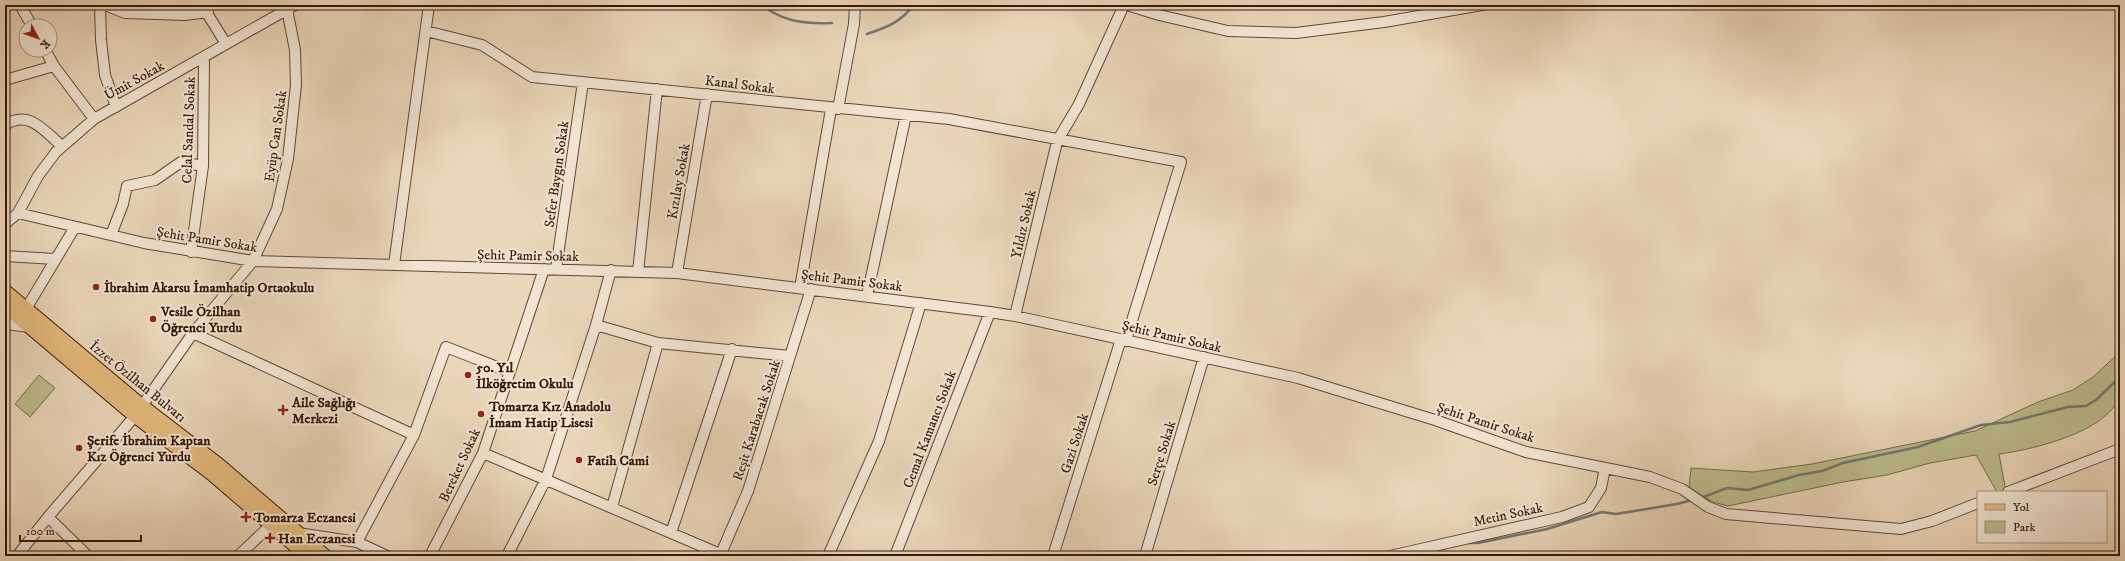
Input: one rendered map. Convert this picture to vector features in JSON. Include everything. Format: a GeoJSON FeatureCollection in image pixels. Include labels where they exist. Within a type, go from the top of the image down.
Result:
{"type":"FeatureCollection","features":[{"type":"Feature","properties":{"kind":"main road","name":"İzzet Özilhan Bulvarı"},"geometry":{"type":"LineString","coordinates":[[5,291],[139,411],[307,556]]}},
{"type":"Feature","properties":{"kind":"main road","name":"İzzet Özilhan Bulvarı"},"geometry":{"type":"LineString","coordinates":[[5,306],[139,411],[219,465],[325,556]]}},
{"type":"Feature","properties":{"kind":"street"},"geometry":{"type":"LineString","coordinates":[[20,5],[27,18]]}},
{"type":"Feature","properties":{"kind":"street"},"geometry":{"type":"LineString","coordinates":[[100,5],[101,40],[105,75],[116,107]]}},
{"type":"Feature","properties":{"kind":"street"},"geometry":{"type":"LineString","coordinates":[[105,5],[125,13],[185,15],[205,9],[226,44]]}},
{"type":"Feature","properties":{"kind":"street"},"geometry":{"type":"LineString","coordinates":[[394,265],[429,5]]}},
{"type":"Feature","properties":{"kind":"street"},"geometry":{"type":"LineString","coordinates":[[800,288],[834,109],[854,24],[855,5]]}},
{"type":"Feature","properties":{"kind":"street"},"geometry":{"type":"LineString","coordinates":[[1125,5],[1159,16],[1228,31],[1296,33],[1384,22],[1482,5]]}},
{"type":"Feature","properties":{"kind":"street","name":"Yıldız Sokak"},"geometry":{"type":"LineString","coordinates":[[1015,316],[1058,138],[1079,104],[1125,5]]}},
{"type":"Feature","properties":{"kind":"street","name":"Ümit Sokak"},"geometry":{"type":"LineString","coordinates":[[18,213],[38,176],[56,152],[94,119],[204,58],[291,7]]}},
{"type":"Feature","properties":{"kind":"street","name":"Eyüp Can Sokak"},"geometry":{"type":"LineString","coordinates":[[17,556],[48,517],[139,411],[193,333],[253,261],[277,209],[288,159],[296,78],[291,7]]}},
{"type":"Feature","properties":{"kind":"street","name":"Kanal Sokak"},"geometry":{"type":"LineString","coordinates":[[426,31],[482,45],[532,77],[707,94],[834,109],[949,119],[1181,162]]}},
{"type":"Feature","properties":{"kind":"street"},"geometry":{"type":"LineString","coordinates":[[50,58],[94,119]]}},
{"type":"Feature","properties":{"kind":"street","name":"Celal Sandal Sokak"},"geometry":{"type":"LineString","coordinates":[[191,252],[203,166],[204,58]]}},
{"type":"Feature","properties":{"kind":"street"},"geometry":{"type":"LineString","coordinates":[[5,80],[54,66]]}},
{"type":"Feature","properties":{"kind":"street","name":"Sefer Baygın Sokak"},"geometry":{"type":"LineString","coordinates":[[556,269],[583,82]]}},
{"type":"Feature","properties":{"kind":"street"},"geometry":{"type":"LineString","coordinates":[[638,272],[657,89]]}},
{"type":"Feature","properties":{"kind":"street","name":"Kızılay Sokak"},"geometry":{"type":"LineString","coordinates":[[677,273],[707,94]]}},
{"type":"Feature","properties":{"kind":"street"},"geometry":{"type":"LineString","coordinates":[[867,296],[906,116]]}},
{"type":"Feature","properties":{"kind":"street"},"geometry":{"type":"LineString","coordinates":[[5,125],[15,119],[28,120],[62,146]]}},
{"type":"Feature","properties":{"kind":"street"},"geometry":{"type":"LineString","coordinates":[[111,235],[123,204],[127,186],[155,180],[181,162],[203,166]]}},
{"type":"Feature","properties":{"kind":"street","name":"Gazi Sokak"},"geometry":{"type":"LineString","coordinates":[[1053,556],[1181,162]]}},
{"type":"Feature","properties":{"kind":"street"},"geometry":{"type":"LineString","coordinates":[[6,220],[18,213]]}},
{"type":"Feature","properties":{"kind":"street","name":"Şehit Pamir Sokak"},"geometry":{"type":"LineString","coordinates":[[18,213],[191,252],[253,261],[677,273],[1015,316],[1298,378],[1366,398],[1526,452],[1650,477],[1682,490],[1708,507],[1726,514],[1901,529],[1932,521],[1977,504]]}},
{"type":"Feature","properties":{"kind":"street"},"geometry":{"type":"LineString","coordinates":[[26,309],[75,227]]}},
{"type":"Feature","properties":{"kind":"street"},"geometry":{"type":"LineString","coordinates":[[5,256],[55,259]]}},
{"type":"Feature","properties":{"kind":"street","name":"Bereket Sokak"},"geometry":{"type":"LineString","coordinates":[[430,556],[483,453],[544,269]]}},
{"type":"Feature","properties":{"kind":"street"},"geometry":{"type":"LineString","coordinates":[[506,556],[546,479],[596,325],[611,270]]}},
{"type":"Feature","properties":{"kind":"street","name":"Reşit Karabacak Sokak"},"geometry":{"type":"LineString","coordinates":[[722,556],[748,491],[811,289]]}},
{"type":"Feature","properties":{"kind":"street"},"geometry":{"type":"LineString","coordinates":[[828,556],[879,441],[921,303]]}},
{"type":"Feature","properties":{"kind":"street","name":"Cemal Kamancı Sokak"},"geometry":{"type":"LineString","coordinates":[[894,556],[990,312]]}},
{"type":"Feature","properties":{"kind":"street"},"geometry":{"type":"LineString","coordinates":[[5,324],[30,327]]}},
{"type":"Feature","properties":{"kind":"street"},"geometry":{"type":"LineString","coordinates":[[596,325],[658,343],[732,349],[790,356]]}},
{"type":"Feature","properties":{"kind":"street"},"geometry":{"type":"LineString","coordinates":[[193,333],[414,435]]}},
{"type":"Feature","properties":{"kind":"street"},"geometry":{"type":"LineString","coordinates":[[612,507],[658,343]]}},
{"type":"Feature","properties":{"kind":"street"},"geometry":{"type":"LineString","coordinates":[[357,542],[414,435],[446,347],[510,372]]}},
{"type":"Feature","properties":{"kind":"street"},"geometry":{"type":"LineString","coordinates":[[671,533],[732,349]]}},
{"type":"Feature","properties":{"kind":"street","name":"Serçe Sokak"},"geometry":{"type":"LineString","coordinates":[[1145,556],[1204,358]]}},
{"type":"Feature","properties":{"kind":"street"},"geometry":{"type":"LineString","coordinates":[[2011,491],[2120,449]]}},
{"type":"Feature","properties":{"kind":"street"},"geometry":{"type":"LineString","coordinates":[[483,453],[612,507],[722,556]]}},
{"type":"Feature","properties":{"kind":"street","name":"Metin Sokak"},"geometry":{"type":"LineString","coordinates":[[1390,556],[1514,526],[1562,517],[1589,507],[1601,488],[1605,468]]}},
{"type":"Feature","properties":{"kind":"street"},"geometry":{"type":"LineString","coordinates":[[48,517],[88,556]]}},
{"type":"Feature","properties":{"kind":"street"},"geometry":{"type":"LineString","coordinates":[[238,556],[271,525]]}},
{"type":"Feature","properties":{"kind":"street"},"geometry":{"type":"LineString","coordinates":[[298,533],[357,542],[387,556]]}},
{"type":"Feature","properties":{"kind":"green space"},"geometry":{"type":"Polygon","coordinates":[[[2120,352],[2120,400],[2105,416],[2083,430],[2040,446],[1999,454],[2006,491],[1996,491],[1976,455],[1930,463],[1887,475],[1843,482],[1728,506],[1713,502],[1689,488],[1691,468],[1753,472],[1812,464],[1975,431],[2038,402],[2073,390],[2093,377],[2120,352]]]}},
{"type":"Feature","properties":{"kind":"green space"},"geometry":{"type":"Polygon","coordinates":[[[39,375],[55,388],[30,417],[15,404],[39,375]]]}},
{"type":"Feature","properties":{"kind":"waterway"},"geometry":{"type":"LineString","coordinates":[[762,5],[778,15],[795,21],[832,23]]}},
{"type":"Feature","properties":{"kind":"waterway"},"geometry":{"type":"LineString","coordinates":[[867,34],[893,24],[904,16],[913,5]]}},
{"type":"Feature","properties":{"kind":"waterway"},"geometry":{"type":"LineString","coordinates":[[1701,498],[1727,488],[1748,490],[1799,475],[1822,471],[1843,463],[1918,447],[1981,425],[2010,422],[2068,407],[2086,406],[2096,400],[2120,377]]}},
{"type":"Feature","properties":{"kind":"waterway"},"geometry":{"type":"LineString","coordinates":[[1467,543],[1478,543],[1547,529],[1602,512],[1616,514],[1677,504],[1692,500]]}},
{"type":"Feature","properties":{"kind":"place","name":"İbrahim Akarsu İmamhatip Ortaokulu"},"geometry":{"type":"Point","coordinates":[96,287]}},
{"type":"Feature","properties":{"kind":"place","name":"Vesile Özilhan Öğrenci Yurdu"},"geometry":{"type":"Point","coordinates":[153,319]}},
{"type":"Feature","properties":{"kind":"place","name":"50. Yıl İlköğretim Okulu"},"geometry":{"type":"Point","coordinates":[468,375]}},
{"type":"Feature","properties":{"kind":"place","name":"Aile Sağlığı Merkezi"},"geometry":{"type":"Point","coordinates":[283,410]}},
{"type":"Feature","properties":{"kind":"place","name":"Tomarza Kız Anadolu İmam Hatip Lisesi"},"geometry":{"type":"Point","coordinates":[481,414]}},
{"type":"Feature","properties":{"kind":"place","name":"Şerife İbrahim Kaptan Kız Öğrenci Yurdu"},"geometry":{"type":"Point","coordinates":[79,448]}},
{"type":"Feature","properties":{"kind":"place","name":"Fatih Cami"},"geometry":{"type":"Point","coordinates":[579,460]}},
{"type":"Feature","properties":{"kind":"place","name":"Tomarza Eczanesi"},"geometry":{"type":"Point","coordinates":[246,517]}},
{"type":"Feature","properties":{"kind":"place","name":"Han Eczanesi"},"geometry":{"type":"Point","coordinates":[270,538]}}]}
